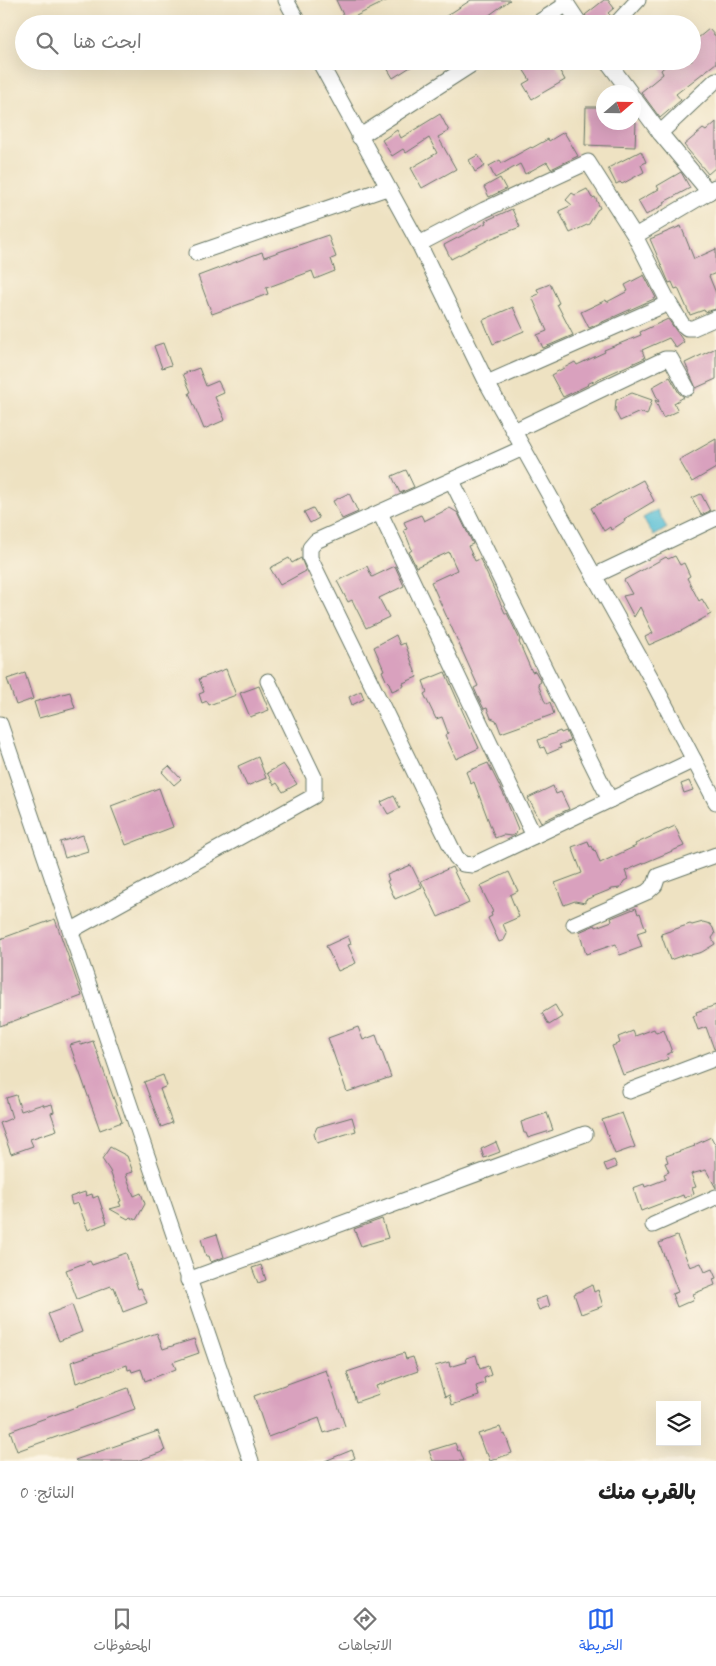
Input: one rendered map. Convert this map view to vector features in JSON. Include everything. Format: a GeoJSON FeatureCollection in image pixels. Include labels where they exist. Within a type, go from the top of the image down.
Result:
{"type":"FeatureCollection","features":[{"type":"Feature","properties":{"kind":"street"},"geometry":{"type":"LineString","coordinates":[[286,0],[294,15]]}},
{"type":"Feature","properties":{"kind":"street"},"geometry":{"type":"LineString","coordinates":[[624,15],[638,0]]}},
{"type":"Feature","properties":{"kind":"street"},"geometry":{"type":"LineString","coordinates":[[548,15],[566,2],[574,15]]}},
{"type":"Feature","properties":{"kind":"street"},"geometry":{"type":"LineString","coordinates":[[324,70],[419,244],[487,383],[652,680],[716,802]]}},
{"type":"Feature","properties":{"kind":"street"},"geometry":{"type":"LineString","coordinates":[[359,136],[463,70]]}},
{"type":"Feature","properties":{"kind":"street"},"geometry":{"type":"LineString","coordinates":[[613,70],[625,85]]}},
{"type":"Feature","properties":{"kind":"street"},"geometry":{"type":"LineString","coordinates":[[660,133],[716,80]]}},
{"type":"Feature","properties":{"kind":"street"},"geometry":{"type":"LineString","coordinates":[[635,236],[712,189],[660,133],[641,107]]}},
{"type":"Feature","properties":{"kind":"street"},"geometry":{"type":"LineString","coordinates":[[419,244],[484,210],[588,162],[635,236],[669,303],[682,324],[687,328],[693,328],[716,318]]}},
{"type":"Feature","properties":{"kind":"street"},"geometry":{"type":"LineString","coordinates":[[197,253],[387,188]]}},
{"type":"Feature","properties":{"kind":"street"},"geometry":{"type":"LineString","coordinates":[[487,383],[669,303]]}},
{"type":"Feature","properties":{"kind":"street"},"geometry":{"type":"LineString","coordinates":[[514,431],[665,358],[671,359],[687,388]]}},
{"type":"Feature","properties":{"kind":"street"},"geometry":{"type":"LineString","coordinates":[[523,448],[316,541],[310,548],[310,558],[456,857],[462,864],[473,865],[694,760]]}},
{"type":"Feature","properties":{"kind":"street"},"geometry":{"type":"LineString","coordinates":[[452,481],[610,800]]}},
{"type":"Feature","properties":{"kind":"street"},"geometry":{"type":"LineString","coordinates":[[380,513],[534,836]]}},
{"type":"Feature","properties":{"kind":"street"},"geometry":{"type":"LineString","coordinates":[[594,576],[716,518]]}},
{"type":"Feature","properties":{"kind":"street"},"geometry":{"type":"LineString","coordinates":[[72,930],[314,796],[314,777],[268,681]]}},
{"type":"Feature","properties":{"kind":"street"},"geometry":{"type":"LineString","coordinates":[[0,724],[72,930],[188,1280],[251,1461]]}},
{"type":"Feature","properties":{"kind":"street"},"geometry":{"type":"LineString","coordinates":[[574,924],[647,892],[655,885],[658,876],[716,855]]}},
{"type":"Feature","properties":{"kind":"street"},"geometry":{"type":"LineString","coordinates":[[629,1091],[716,1058]]}},
{"type":"Feature","properties":{"kind":"street"},"geometry":{"type":"LineString","coordinates":[[188,1280],[585,1134]]}},
{"type":"Feature","properties":{"kind":"street"},"geometry":{"type":"LineString","coordinates":[[653,1225],[716,1197]]}},
{"type":"Feature","properties":{"kind":"water"},"geometry":{"type":"Polygon","coordinates":[[[657,510],[667,528],[654,536],[643,518],[657,510]]]}},
{"type":"Feature","properties":{"kind":"building"},"geometry":{"type":"Polygon","coordinates":[[[336,0],[388,0],[358,15],[343,15],[336,0]]]}},
{"type":"Feature","properties":{"kind":"building"},"geometry":{"type":"Polygon","coordinates":[[[471,0],[510,0],[489,15],[448,15],[471,0]]]}},
{"type":"Feature","properties":{"kind":"building"},"geometry":{"type":"Polygon","coordinates":[[[604,0],[608,0],[614,8],[608,13],[610,15],[585,15],[604,0]]]}},
{"type":"Feature","properties":{"kind":"building"},"geometry":{"type":"Polygon","coordinates":[[[709,29],[716,37],[716,63],[676,94],[681,100],[660,118],[641,92],[663,74],[661,70],[701,70],[701,36],[709,29]]]}},
{"type":"Feature","properties":{"kind":"building"},"geometry":{"type":"Polygon","coordinates":[[[388,70],[406,70],[393,78],[388,70]]]}},
{"type":"Feature","properties":{"kind":"building"},"geometry":{"type":"Polygon","coordinates":[[[524,70],[559,70],[565,80],[532,99],[523,84],[530,80],[524,70]]]}},
{"type":"Feature","properties":{"kind":"building"},"geometry":{"type":"Polygon","coordinates":[[[586,107],[596,107],[596,130],[636,130],[635,147],[585,145],[586,107]]]}},
{"type":"Feature","properties":{"kind":"building"},"geometry":{"type":"Polygon","coordinates":[[[440,114],[449,131],[438,137],[456,169],[422,188],[411,168],[437,153],[429,138],[406,153],[403,149],[392,156],[382,140],[397,130],[401,138],[440,114]]]}},
{"type":"Feature","properties":{"kind":"building"},"geometry":{"type":"Polygon","coordinates":[[[716,122],[716,167],[708,174],[684,145],[703,129],[706,131],[716,122]]]}},
{"type":"Feature","properties":{"kind":"building"},"geometry":{"type":"Polygon","coordinates":[[[564,132],[578,156],[551,169],[547,162],[525,174],[520,164],[495,178],[489,166],[500,160],[502,163],[564,132]]]}},
{"type":"Feature","properties":{"kind":"building"},"geometry":{"type":"Polygon","coordinates":[[[641,151],[646,162],[641,165],[644,172],[622,184],[620,182],[616,184],[608,168],[641,151]]]}},
{"type":"Feature","properties":{"kind":"building"},"geometry":{"type":"Polygon","coordinates":[[[478,155],[485,166],[475,172],[469,160],[478,155]]]}},
{"type":"Feature","properties":{"kind":"building"},"geometry":{"type":"Polygon","coordinates":[[[681,172],[690,188],[664,202],[665,204],[646,215],[638,201],[659,189],[657,186],[681,172]]]}},
{"type":"Feature","properties":{"kind":"building"},"geometry":{"type":"Polygon","coordinates":[[[500,178],[506,189],[489,197],[484,187],[500,178]]]}},
{"type":"Feature","properties":{"kind":"building"},"geometry":{"type":"Polygon","coordinates":[[[587,189],[592,198],[595,197],[600,208],[589,224],[570,233],[559,211],[572,205],[566,200],[572,193],[575,195],[587,189]]]}},
{"type":"Feature","properties":{"kind":"building"},"geometry":{"type":"Polygon","coordinates":[[[512,209],[520,227],[492,238],[451,259],[444,245],[486,223],[485,221],[512,209]]]}},
{"type":"Feature","properties":{"kind":"building"},"geometry":{"type":"Polygon","coordinates":[[[681,226],[694,259],[716,249],[716,273],[709,276],[716,293],[716,309],[705,312],[704,310],[690,315],[678,288],[675,289],[672,282],[669,283],[650,239],[681,226]]]}},
{"type":"Feature","properties":{"kind":"building"},"geometry":{"type":"Polygon","coordinates":[[[328,235],[336,257],[331,259],[335,271],[315,279],[312,271],[266,288],[268,294],[212,314],[198,276],[262,252],[264,257],[328,235]]]}},
{"type":"Feature","properties":{"kind":"building"},"geometry":{"type":"Polygon","coordinates":[[[644,275],[656,298],[589,328],[581,312],[628,291],[625,285],[644,275]]]}},
{"type":"Feature","properties":{"kind":"building"},"geometry":{"type":"Polygon","coordinates":[[[550,284],[559,303],[557,304],[573,335],[543,348],[537,335],[547,331],[532,297],[539,294],[537,289],[550,284]]]}},
{"type":"Feature","properties":{"kind":"building"},"geometry":{"type":"Polygon","coordinates":[[[513,307],[524,331],[493,344],[483,320],[513,307]]]}},
{"type":"Feature","properties":{"kind":"building"},"geometry":{"type":"Polygon","coordinates":[[[668,319],[684,342],[676,348],[669,338],[642,350],[645,358],[563,397],[551,375],[575,362],[577,365],[605,352],[604,350],[641,335],[640,332],[668,319]]]}},
{"type":"Feature","properties":{"kind":"building"},"geometry":{"type":"Polygon","coordinates":[[[163,343],[171,365],[162,368],[154,346],[163,343]]]}},
{"type":"Feature","properties":{"kind":"building"},"geometry":{"type":"Polygon","coordinates":[[[716,348],[716,379],[696,388],[685,363],[716,348]]]}},
{"type":"Feature","properties":{"kind":"building"},"geometry":{"type":"Polygon","coordinates":[[[199,368],[206,386],[218,381],[224,393],[215,397],[225,420],[204,429],[183,374],[199,368]]]}},
{"type":"Feature","properties":{"kind":"building"},"geometry":{"type":"Polygon","coordinates":[[[670,377],[679,393],[684,397],[674,403],[678,411],[663,418],[655,400],[659,402],[652,387],[670,377]]]}},
{"type":"Feature","properties":{"kind":"building"},"geometry":{"type":"Polygon","coordinates":[[[632,393],[652,400],[647,415],[640,412],[620,421],[615,411],[616,400],[632,393]]]}},
{"type":"Feature","properties":{"kind":"building"},"geometry":{"type":"Polygon","coordinates":[[[716,439],[716,468],[692,482],[679,460],[716,439]]]}},
{"type":"Feature","properties":{"kind":"building"},"geometry":{"type":"Polygon","coordinates":[[[406,470],[414,487],[400,493],[392,476],[406,470]]]}},
{"type":"Feature","properties":{"kind":"building"},"geometry":{"type":"Polygon","coordinates":[[[643,480],[654,501],[624,519],[625,521],[611,530],[610,527],[604,531],[591,508],[643,480]]]}},
{"type":"Feature","properties":{"kind":"building"},"geometry":{"type":"Polygon","coordinates":[[[349,493],[358,512],[342,519],[333,501],[349,493]]]}},
{"type":"Feature","properties":{"kind":"building"},"geometry":{"type":"Polygon","coordinates":[[[701,494],[710,511],[701,515],[692,498],[701,494]]]}},
{"type":"Feature","properties":{"kind":"building"},"geometry":{"type":"Polygon","coordinates":[[[313,508],[319,518],[310,523],[304,512],[313,508]]]}},
{"type":"Feature","properties":{"kind":"building"},"geometry":{"type":"Polygon","coordinates":[[[450,508],[458,513],[473,544],[468,546],[475,561],[480,559],[520,640],[519,642],[532,672],[535,671],[541,682],[538,684],[544,700],[547,704],[550,702],[554,714],[501,733],[496,720],[491,718],[487,708],[484,709],[474,688],[478,686],[431,582],[457,570],[449,552],[416,567],[409,552],[412,550],[404,530],[407,529],[404,522],[421,515],[424,521],[450,508]]]}},
{"type":"Feature","properties":{"kind":"building"},"geometry":{"type":"Polygon","coordinates":[[[675,556],[680,565],[684,563],[690,576],[687,578],[699,601],[702,599],[711,614],[683,630],[649,645],[645,637],[653,633],[640,607],[634,617],[623,596],[632,594],[624,580],[666,557],[668,559],[675,556]]]}},
{"type":"Feature","properties":{"kind":"building"},"geometry":{"type":"Polygon","coordinates":[[[289,558],[292,563],[301,558],[306,571],[280,585],[270,568],[289,558]]]}},
{"type":"Feature","properties":{"kind":"building"},"geometry":{"type":"Polygon","coordinates":[[[367,566],[372,577],[395,566],[404,586],[379,598],[389,617],[366,628],[352,600],[348,602],[337,581],[367,566]]]}},
{"type":"Feature","properties":{"kind":"building"},"geometry":{"type":"Polygon","coordinates":[[[396,635],[400,645],[405,643],[417,677],[403,683],[404,686],[392,691],[382,671],[384,670],[374,647],[396,635]]]}},
{"type":"Feature","properties":{"kind":"building"},"geometry":{"type":"Polygon","coordinates":[[[226,669],[236,695],[209,705],[207,701],[202,703],[199,694],[204,692],[199,679],[226,669]]]}},
{"type":"Feature","properties":{"kind":"building"},"geometry":{"type":"Polygon","coordinates":[[[445,672],[479,748],[456,759],[445,735],[448,733],[442,717],[436,719],[424,694],[427,692],[423,681],[445,672]]]}},
{"type":"Feature","properties":{"kind":"building"},"geometry":{"type":"Polygon","coordinates":[[[25,673],[33,699],[16,705],[7,679],[25,673]]]}},
{"type":"Feature","properties":{"kind":"building"},"geometry":{"type":"Polygon","coordinates":[[[259,686],[269,710],[250,717],[240,693],[259,686]]]}},
{"type":"Feature","properties":{"kind":"building"},"geometry":{"type":"Polygon","coordinates":[[[361,691],[364,699],[352,705],[349,697],[361,691]]]}},
{"type":"Feature","properties":{"kind":"building"},"geometry":{"type":"Polygon","coordinates":[[[70,692],[75,708],[39,718],[34,702],[70,692]]]}},
{"type":"Feature","properties":{"kind":"building"},"geometry":{"type":"Polygon","coordinates":[[[560,731],[561,733],[566,731],[570,741],[559,745],[561,748],[547,754],[544,747],[541,748],[538,740],[560,731]]]}},
{"type":"Feature","properties":{"kind":"building"},"geometry":{"type":"Polygon","coordinates":[[[258,757],[266,778],[247,786],[238,766],[258,757]]]}},
{"type":"Feature","properties":{"kind":"building"},"geometry":{"type":"Polygon","coordinates":[[[488,763],[518,829],[516,834],[511,836],[503,835],[495,838],[474,782],[471,784],[466,772],[488,763]]]}},
{"type":"Feature","properties":{"kind":"building"},"geometry":{"type":"Polygon","coordinates":[[[283,764],[297,784],[283,792],[277,783],[274,785],[267,773],[283,764]]]}},
{"type":"Feature","properties":{"kind":"building"},"geometry":{"type":"Polygon","coordinates":[[[169,766],[181,779],[174,785],[162,772],[169,766]]]}},
{"type":"Feature","properties":{"kind":"building"},"geometry":{"type":"Polygon","coordinates":[[[689,781],[693,790],[684,793],[681,784],[689,781]]]}},
{"type":"Feature","properties":{"kind":"building"},"geometry":{"type":"Polygon","coordinates":[[[553,786],[556,794],[561,792],[569,809],[541,822],[528,798],[553,786]]]}},
{"type":"Feature","properties":{"kind":"building"},"geometry":{"type":"Polygon","coordinates":[[[159,788],[173,827],[126,845],[111,806],[159,788]]]}},
{"type":"Feature","properties":{"kind":"building"},"geometry":{"type":"Polygon","coordinates":[[[394,796],[400,808],[388,814],[381,802],[394,796]]]}},
{"type":"Feature","properties":{"kind":"building"},"geometry":{"type":"Polygon","coordinates":[[[675,826],[684,846],[625,871],[628,879],[624,881],[620,888],[612,889],[585,900],[585,903],[575,901],[564,905],[555,883],[582,873],[572,847],[588,841],[590,847],[592,846],[595,850],[600,863],[636,846],[635,844],[675,826]]]}},
{"type":"Feature","properties":{"kind":"building"},"geometry":{"type":"Polygon","coordinates":[[[83,835],[88,851],[65,858],[60,842],[83,835]]]}},
{"type":"Feature","properties":{"kind":"building"},"geometry":{"type":"Polygon","coordinates":[[[411,865],[422,887],[395,899],[387,881],[389,880],[387,875],[411,865]]]}},
{"type":"Feature","properties":{"kind":"building"},"geometry":{"type":"Polygon","coordinates":[[[452,867],[469,903],[438,917],[421,881],[452,867]]]}},
{"type":"Feature","properties":{"kind":"building"},"geometry":{"type":"Polygon","coordinates":[[[509,872],[518,891],[510,895],[519,917],[503,924],[507,934],[504,940],[499,942],[488,918],[492,916],[491,913],[493,912],[480,886],[509,872]]]}},
{"type":"Feature","properties":{"kind":"building"},"geometry":{"type":"Polygon","coordinates":[[[636,908],[638,914],[640,913],[646,930],[637,933],[642,947],[620,955],[616,944],[586,954],[579,932],[595,925],[596,927],[612,921],[611,918],[636,908]]]}},
{"type":"Feature","properties":{"kind":"building"},"geometry":{"type":"Polygon","coordinates":[[[55,919],[82,996],[0,1026],[0,939],[55,919]]]}},
{"type":"Feature","properties":{"kind":"building"},"geometry":{"type":"Polygon","coordinates":[[[703,922],[710,924],[713,928],[715,934],[712,938],[715,944],[702,952],[691,955],[686,954],[670,960],[661,934],[690,924],[703,922]]]}},
{"type":"Feature","properties":{"kind":"building"},"geometry":{"type":"Polygon","coordinates":[[[348,936],[351,944],[348,945],[356,963],[338,971],[326,946],[348,936]]]}},
{"type":"Feature","properties":{"kind":"building"},"geometry":{"type":"Polygon","coordinates":[[[555,1005],[562,1017],[549,1025],[542,1013],[555,1005]]]}},
{"type":"Feature","properties":{"kind":"building"},"geometry":{"type":"Polygon","coordinates":[[[716,1005],[716,1049],[714,1049],[706,1027],[698,1030],[693,1016],[697,1015],[696,1012],[716,1005]]]}},
{"type":"Feature","properties":{"kind":"building"},"geometry":{"type":"Polygon","coordinates":[[[358,1027],[363,1040],[376,1035],[391,1077],[347,1092],[328,1038],[358,1027]]]}},
{"type":"Feature","properties":{"kind":"building"},"geometry":{"type":"Polygon","coordinates":[[[654,1029],[656,1033],[664,1030],[672,1052],[666,1055],[668,1059],[623,1075],[612,1046],[620,1043],[618,1037],[633,1031],[635,1036],[654,1029]]]}},
{"type":"Feature","properties":{"kind":"building"},"geometry":{"type":"Polygon","coordinates":[[[93,1041],[122,1122],[100,1130],[70,1045],[80,1042],[81,1045],[93,1041]]]}},
{"type":"Feature","properties":{"kind":"building"},"geometry":{"type":"Polygon","coordinates":[[[163,1075],[167,1086],[160,1089],[172,1123],[161,1127],[144,1082],[163,1075]]]}},
{"type":"Feature","properties":{"kind":"building"},"geometry":{"type":"Polygon","coordinates":[[[16,1095],[21,1111],[43,1104],[44,1106],[52,1104],[54,1112],[51,1113],[57,1130],[30,1139],[33,1146],[11,1154],[0,1123],[12,1118],[6,1098],[16,1095]]]}},
{"type":"Feature","properties":{"kind":"building"},"geometry":{"type":"Polygon","coordinates":[[[547,1113],[553,1130],[528,1138],[526,1133],[524,1133],[521,1122],[547,1113]]]}},
{"type":"Feature","properties":{"kind":"building"},"geometry":{"type":"Polygon","coordinates":[[[622,1113],[635,1147],[615,1154],[602,1120],[622,1113]]]}},
{"type":"Feature","properties":{"kind":"building"},"geometry":{"type":"Polygon","coordinates":[[[352,1117],[356,1131],[317,1143],[314,1134],[317,1127],[352,1117]]]}},
{"type":"Feature","properties":{"kind":"building"},"geometry":{"type":"Polygon","coordinates":[[[711,1137],[716,1146],[716,1188],[706,1170],[691,1174],[696,1187],[692,1188],[694,1194],[684,1198],[683,1195],[641,1211],[633,1188],[644,1184],[645,1187],[666,1179],[664,1174],[669,1172],[665,1163],[668,1162],[666,1156],[695,1146],[711,1137]]]}},
{"type":"Feature","properties":{"kind":"building"},"geometry":{"type":"Polygon","coordinates":[[[496,1142],[500,1152],[484,1158],[481,1149],[496,1142]]]}},
{"type":"Feature","properties":{"kind":"building"},"geometry":{"type":"Polygon","coordinates":[[[110,1147],[127,1156],[133,1172],[126,1174],[127,1178],[134,1196],[141,1193],[145,1204],[136,1220],[130,1217],[128,1219],[110,1209],[121,1206],[119,1202],[121,1201],[110,1171],[102,1159],[110,1147]]]}},
{"type":"Feature","properties":{"kind":"building"},"geometry":{"type":"Polygon","coordinates":[[[614,1160],[617,1167],[607,1171],[604,1164],[614,1160]]]}},
{"type":"Feature","properties":{"kind":"building"},"geometry":{"type":"Polygon","coordinates":[[[85,1192],[86,1196],[92,1194],[93,1198],[98,1196],[107,1223],[88,1230],[78,1203],[72,1205],[70,1197],[85,1192]]]}},
{"type":"Feature","properties":{"kind":"building"},"geometry":{"type":"Polygon","coordinates":[[[382,1219],[388,1238],[361,1246],[354,1229],[382,1219]]]}},
{"type":"Feature","properties":{"kind":"building"},"geometry":{"type":"Polygon","coordinates":[[[217,1234],[224,1257],[211,1262],[209,1256],[206,1256],[201,1239],[217,1234]]]}},
{"type":"Feature","properties":{"kind":"building"},"geometry":{"type":"Polygon","coordinates":[[[677,1236],[690,1267],[701,1263],[705,1272],[712,1269],[716,1278],[713,1279],[715,1285],[693,1294],[695,1299],[677,1307],[672,1294],[678,1292],[659,1243],[677,1236]]]}},
{"type":"Feature","properties":{"kind":"building"},"geometry":{"type":"Polygon","coordinates":[[[126,1253],[138,1289],[141,1288],[147,1303],[123,1312],[114,1287],[112,1288],[111,1286],[77,1299],[66,1270],[90,1261],[92,1265],[126,1253]]]}},
{"type":"Feature","properties":{"kind":"building"},"geometry":{"type":"Polygon","coordinates":[[[261,1265],[266,1280],[258,1283],[252,1268],[261,1265]]]}},
{"type":"Feature","properties":{"kind":"building"},"geometry":{"type":"Polygon","coordinates":[[[592,1285],[594,1292],[598,1290],[603,1306],[581,1314],[574,1294],[592,1285]]]}},
{"type":"Feature","properties":{"kind":"building"},"geometry":{"type":"Polygon","coordinates":[[[547,1296],[550,1306],[539,1310],[535,1300],[547,1296]]]}},
{"type":"Feature","properties":{"kind":"building"},"geometry":{"type":"Polygon","coordinates":[[[72,1305],[82,1332],[59,1341],[48,1314],[72,1305]]]}},
{"type":"Feature","properties":{"kind":"building"},"geometry":{"type":"Polygon","coordinates":[[[157,1333],[163,1349],[194,1339],[199,1353],[173,1362],[176,1369],[145,1381],[141,1369],[132,1372],[131,1369],[128,1370],[127,1365],[76,1383],[71,1362],[157,1333]]]}},
{"type":"Feature","properties":{"kind":"building"},"geometry":{"type":"Polygon","coordinates":[[[404,1353],[406,1359],[413,1357],[418,1371],[376,1386],[379,1394],[356,1402],[347,1372],[404,1353]]]}},
{"type":"Feature","properties":{"kind":"building"},"geometry":{"type":"Polygon","coordinates":[[[476,1355],[480,1369],[488,1366],[491,1375],[484,1378],[485,1383],[476,1386],[479,1396],[452,1405],[449,1395],[445,1397],[435,1366],[449,1362],[450,1367],[467,1362],[466,1358],[476,1355]]]}},
{"type":"Feature","properties":{"kind":"building"},"geometry":{"type":"Polygon","coordinates":[[[326,1370],[345,1426],[324,1433],[319,1418],[268,1437],[254,1396],[326,1370]]]}},
{"type":"Feature","properties":{"kind":"building"},"geometry":{"type":"Polygon","coordinates":[[[128,1388],[135,1409],[17,1451],[10,1431],[128,1388]]]}},
{"type":"Feature","properties":{"kind":"building"},"geometry":{"type":"Polygon","coordinates":[[[500,1427],[503,1435],[505,1434],[512,1453],[490,1461],[478,1434],[500,1427]]]}},
{"type":"Feature","properties":{"kind":"building"},"geometry":{"type":"Polygon","coordinates":[[[158,1431],[165,1451],[137,1461],[75,1460],[158,1431]]]}},
{"type":"Feature","properties":{"kind":"building"},"geometry":{"type":"Polygon","coordinates":[[[455,1443],[464,1461],[433,1461],[429,1451],[455,1443]]]}},
{"type":"Feature","properties":{"kind":"building"},"geometry":{"type":"Polygon","coordinates":[[[352,1450],[355,1458],[348,1461],[325,1461],[352,1450]]]}}]}
